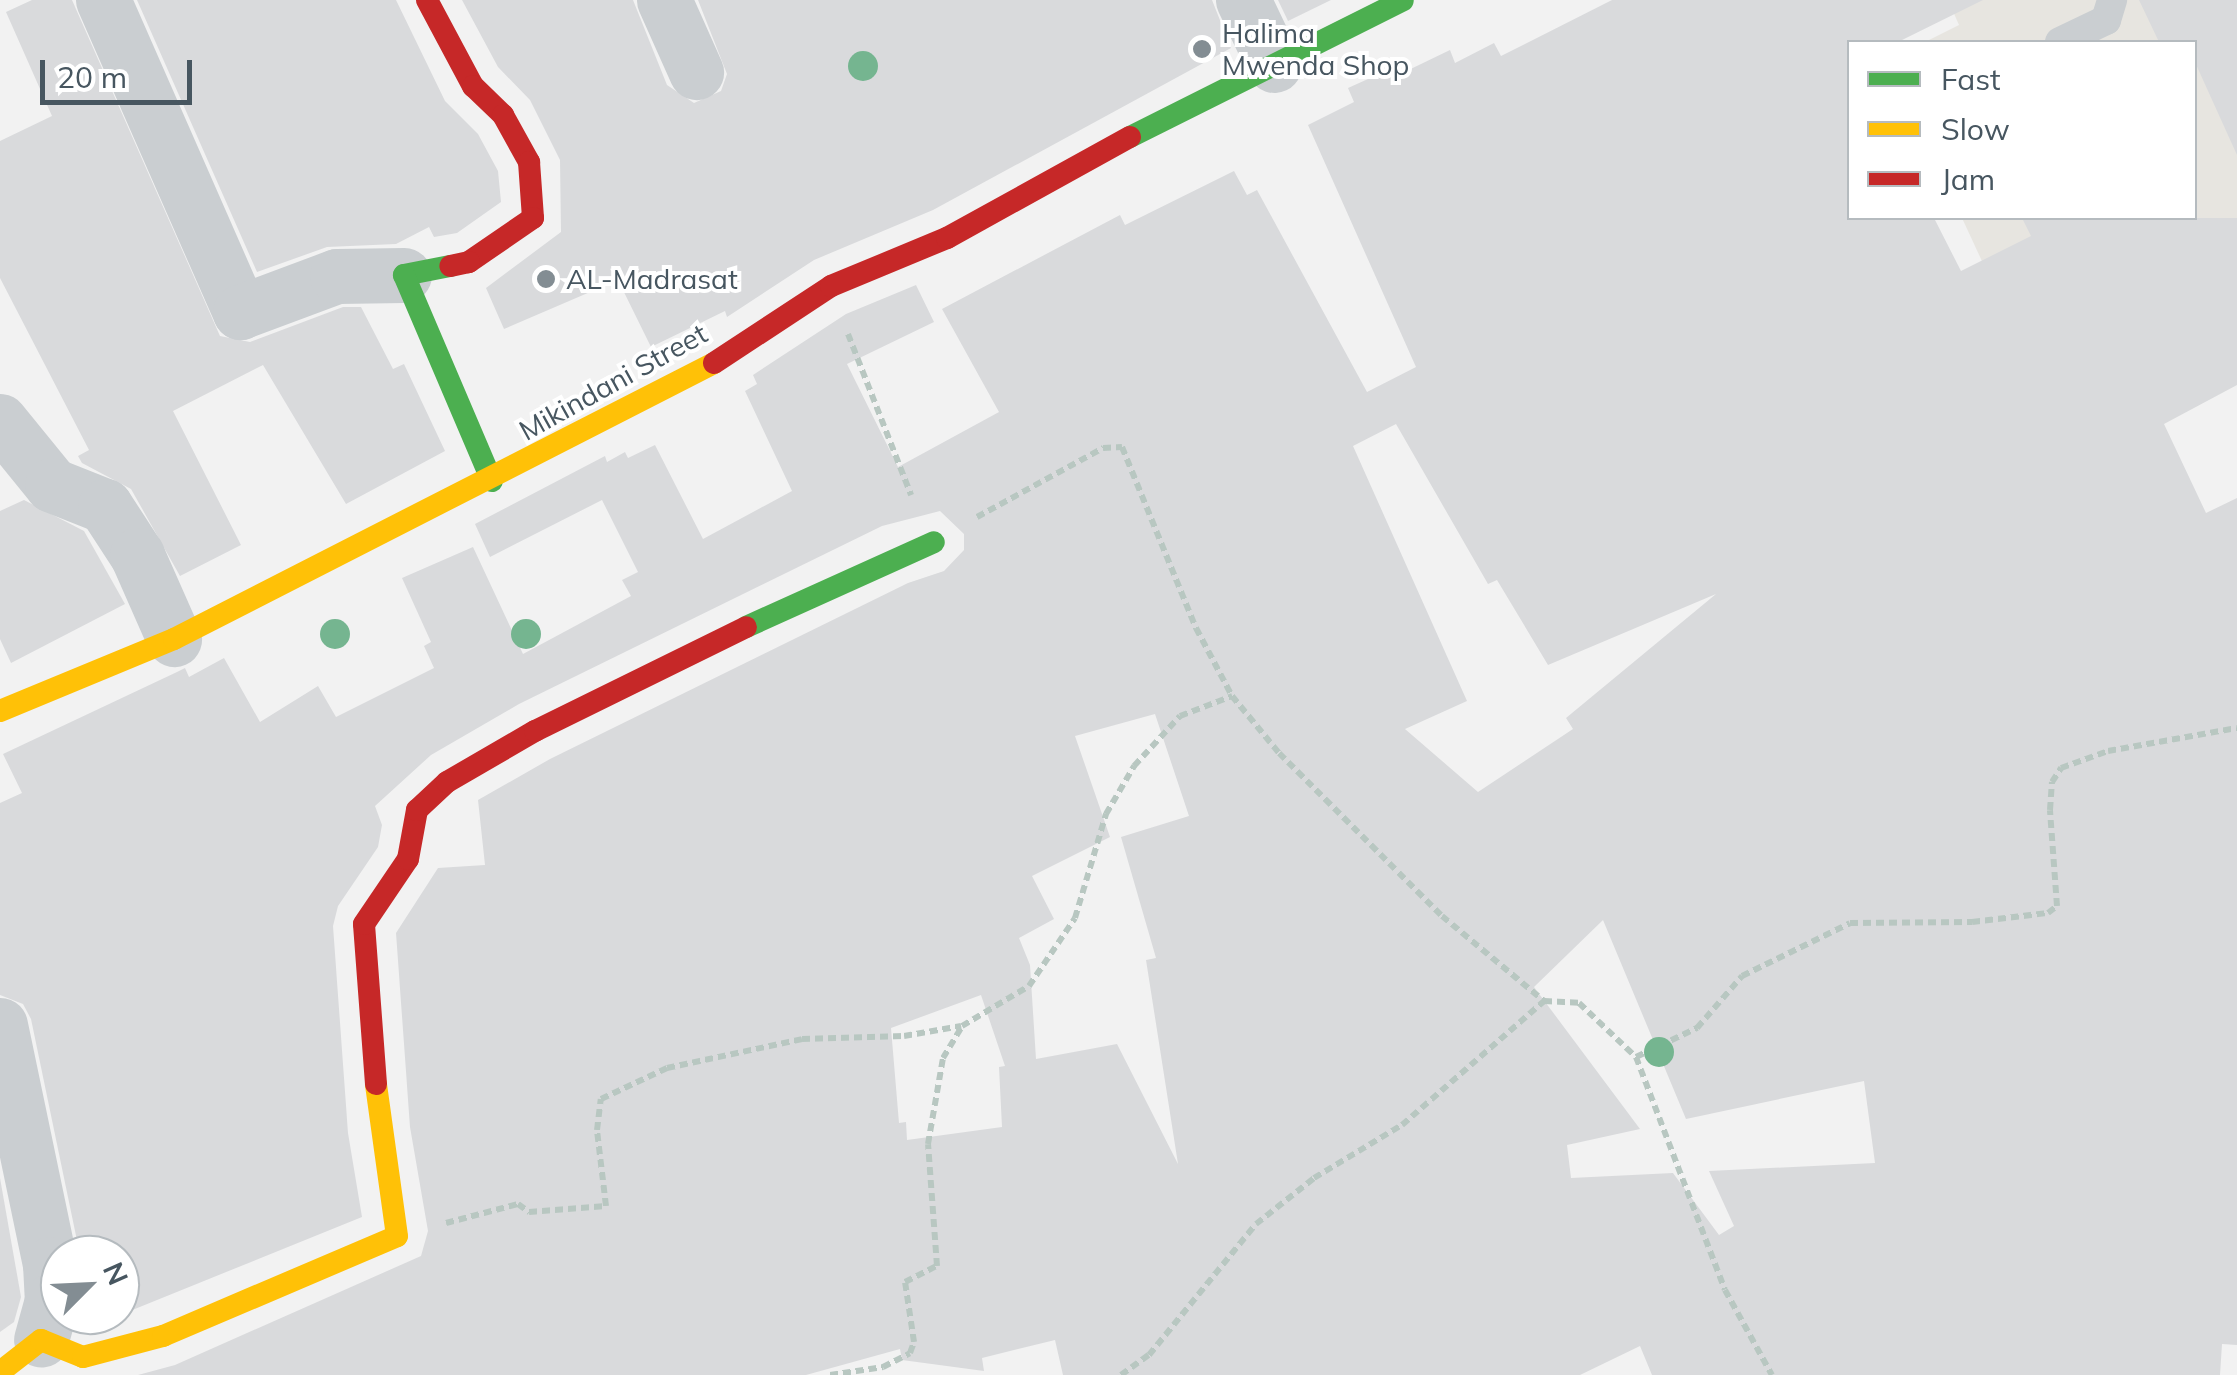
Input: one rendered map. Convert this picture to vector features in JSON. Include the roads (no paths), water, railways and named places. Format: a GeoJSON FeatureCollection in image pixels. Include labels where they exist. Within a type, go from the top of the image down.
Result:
{"type":"FeatureCollection","features":[{"type":"Feature","properties":{"kind":"street"},"geometry":{"type":"LineString","coordinates":[[103,0],[240,312],[337,276],[404,275],[469,262],[532,218],[529,162],[503,115],[465,74],[427,0]]}},
{"type":"Feature","properties":{"kind":"street"},"geometry":{"type":"LineString","coordinates":[[664,0],[696,72]]}},
{"type":"Feature","properties":{"kind":"street"},"geometry":{"type":"LineString","coordinates":[[1242,0],[1274,65]]}},
{"type":"Feature","properties":{"kind":"street","name":"Mikindani Street"},"geometry":{"type":"LineString","coordinates":[[0,711],[174,639],[492,481],[718,361],[831,286],[947,238],[1192,102],[1402,0]]}},
{"type":"Feature","properties":{"kind":"street"},"geometry":{"type":"LineString","coordinates":[[404,275],[492,481]]}},
{"type":"Feature","properties":{"kind":"street"},"geometry":{"type":"LineString","coordinates":[[0,421],[52,484],[105,506],[137,555],[174,639]]}},
{"type":"Feature","properties":{"kind":"street"},"geometry":{"type":"LineString","coordinates":[[0,1025],[50,1264],[52,1300],[20,1356],[83,1357],[163,1336],[397,1236],[378,1131],[364,924],[402,873],[418,810],[447,782],[535,731],[896,554],[934,542]]}},
{"type":"Feature","properties":{"kind":"lane"},"geometry":{"type":"LineString","coordinates":[[2064,40],[2106,20],[2112,0]]}},
{"type":"Feature","properties":{"kind":"place","name":"Halima Mwenda Shop"},"geometry":{"type":"Point","coordinates":[1202,49]}},
{"type":"Feature","properties":{"kind":"place","name":"AL-Madrasat"},"geometry":{"type":"Point","coordinates":[546,279]}}]}
